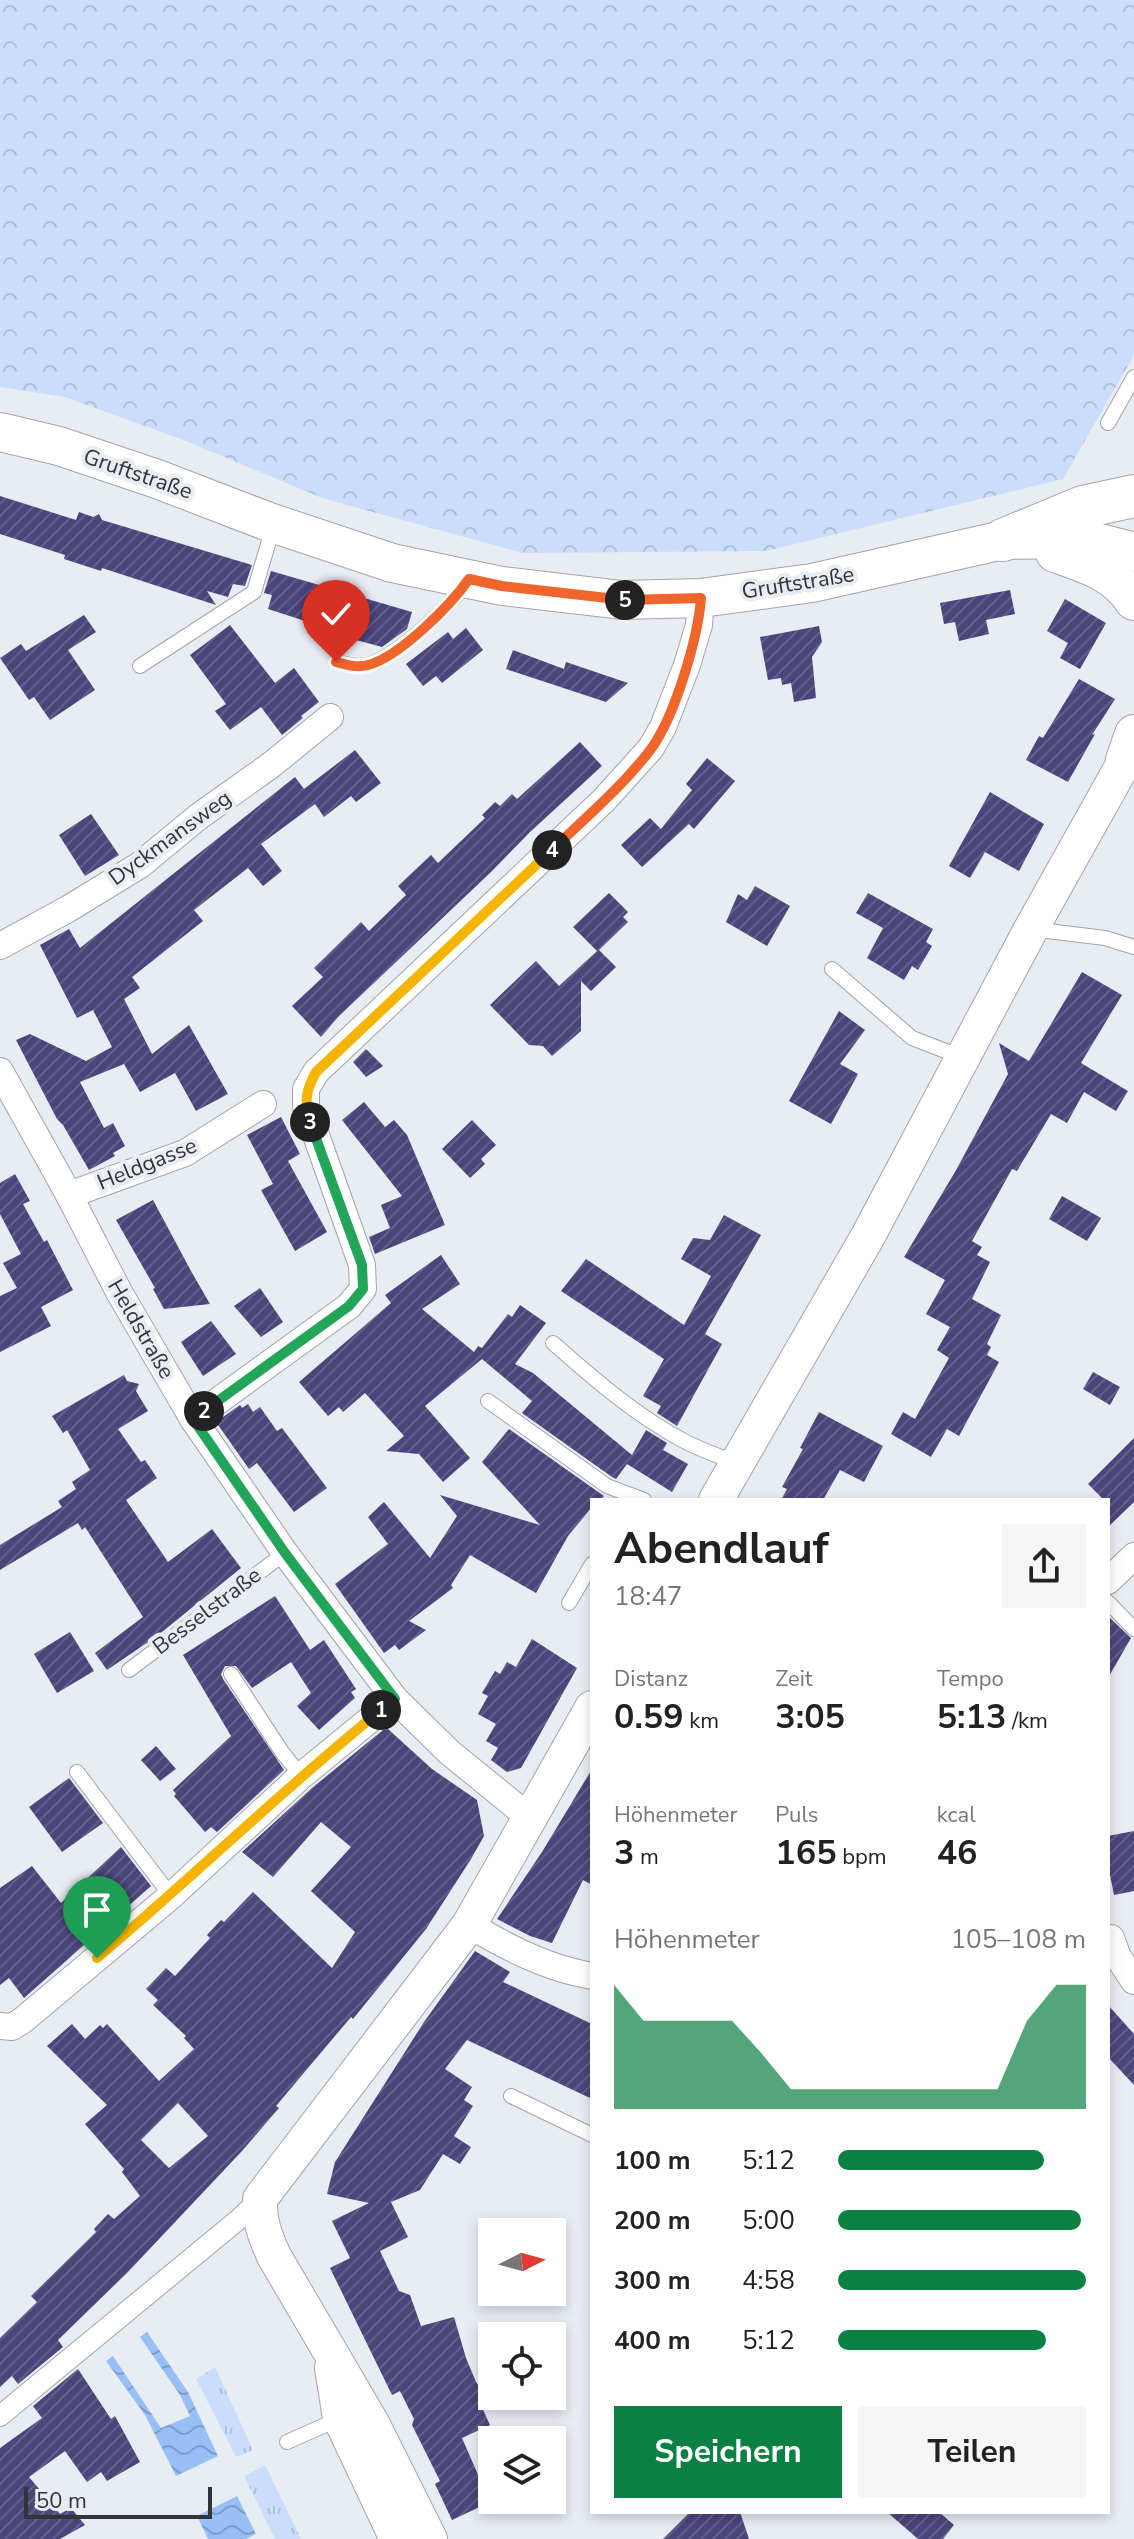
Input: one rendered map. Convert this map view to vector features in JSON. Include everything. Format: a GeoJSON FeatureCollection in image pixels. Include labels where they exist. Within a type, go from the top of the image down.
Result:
{"type":"FeatureCollection","features":[{"type":"Feature","properties":{"kind":"main road","name":"Gruftstraße"},"geometry":{"type":"LineString","coordinates":[[0,432],[59,446],[392,563],[502,586],[622,600],[701,598],[812,583],[1010,540],[1085,539],[1134,552]]}},
{"type":"Feature","properties":{"kind":"main road"},"geometry":{"type":"LineString","coordinates":[[1010,540],[1083,507],[1134,496]]}},
{"type":"Feature","properties":{"kind":"main road"},"geometry":{"type":"LineString","coordinates":[[1010,540],[1105,572],[1116,579],[1134,601]]}},
{"type":"Feature","properties":{"kind":"street"},"geometry":{"type":"LineString","coordinates":[[193,1419],[349,1306],[363,1289],[362,1265],[306,1107],[306,1089],[316,1072],[604,800],[651,748],[663,727],[687,665],[699,625],[701,598]]}},
{"type":"Feature","properties":{"kind":"street","name":"Dyckmansweg"},"geometry":{"type":"LineString","coordinates":[[0,946],[140,865],[330,717]]}},
{"type":"Feature","properties":{"kind":"street"},"geometry":{"type":"LineString","coordinates":[[717,1498],[868,1236],[961,1057],[1131,746]]}},
{"type":"Feature","properties":{"kind":"street","name":"Heldstraße"},"geometry":{"type":"LineString","coordinates":[[0,1071],[119,1292],[193,1419],[285,1553],[395,1699],[449,1752],[530,1818]]}},
{"type":"Feature","properties":{"kind":"street","name":"Heldgasse"},"geometry":{"type":"LineString","coordinates":[[69,1195],[185,1153],[263,1104]]}},
{"type":"Feature","properties":{"kind":"street"},"geometry":{"type":"LineString","coordinates":[[1110,1579],[1134,1556]]}},
{"type":"Feature","properties":{"kind":"street"},"geometry":{"type":"LineString","coordinates":[[2,2027],[12,2027],[23,2020],[171,1896],[301,1776],[395,1699]]}},
{"type":"Feature","properties":{"kind":"street"},"geometry":{"type":"LineString","coordinates":[[0,2416],[260,2199],[469,1925],[590,1712]]}},
{"type":"Feature","properties":{"kind":"street"},"geometry":{"type":"LineString","coordinates":[[469,1925],[521,1955],[590,1976]]}},
{"type":"Feature","properties":{"kind":"street"},"geometry":{"type":"LineString","coordinates":[[1118,1937],[1118,1957],[1134,1981]]}},
{"type":"Feature","properties":{"kind":"street"},"geometry":{"type":"LineString","coordinates":[[260,2199],[259,2218],[263,2233],[329,2348],[397,2539]]}},
{"type":"Feature","properties":{"kind":"street"},"geometry":{"type":"LineString","coordinates":[[356,2421],[430,2539]]}},
{"type":"Feature","properties":{"kind":"lane"},"geometry":{"type":"LineString","coordinates":[[1108,423],[1134,377]]}},
{"type":"Feature","properties":{"kind":"lane"},"geometry":{"type":"LineString","coordinates":[[140,666],[254,592],[274,524]]}},
{"type":"Feature","properties":{"kind":"lane"},"geometry":{"type":"LineString","coordinates":[[336,662],[355,667],[367,666],[387,657],[451,603],[469,579]]}},
{"type":"Feature","properties":{"kind":"lane"},"geometry":{"type":"LineString","coordinates":[[1031,929],[1105,938],[1134,947]]}},
{"type":"Feature","properties":{"kind":"lane"},"geometry":{"type":"LineString","coordinates":[[832,969],[912,1038],[961,1057]]}},
{"type":"Feature","properties":{"kind":"lane"},"geometry":{"type":"LineString","coordinates":[[553,1343],[608,1391],[645,1418],[686,1442],[737,1463]]}},
{"type":"Feature","properties":{"kind":"lane"},"geometry":{"type":"LineString","coordinates":[[488,1401],[607,1486],[635,1498]]}},
{"type":"Feature","properties":{"kind":"lane","name":"Besselstraße"},"geometry":{"type":"LineString","coordinates":[[129,1670],[285,1553]]}},
{"type":"Feature","properties":{"kind":"lane"},"geometry":{"type":"LineString","coordinates":[[569,1603],[590,1567]]}},
{"type":"Feature","properties":{"kind":"lane"},"geometry":{"type":"LineString","coordinates":[[1110,1604],[1134,1629]]}},
{"type":"Feature","properties":{"kind":"lane"},"geometry":{"type":"LineString","coordinates":[[231,1674],[301,1776]]}},
{"type":"Feature","properties":{"kind":"lane"},"geometry":{"type":"LineString","coordinates":[[77,1772],[171,1896]]}},
{"type":"Feature","properties":{"kind":"lane"},"geometry":{"type":"LineString","coordinates":[[511,2096],[590,2134]]}},
{"type":"Feature","properties":{"kind":"lane"},"geometry":{"type":"LineString","coordinates":[[287,2442],[356,2421]]}},
{"type":"Feature","properties":{"kind":"green space"},"geometry":{"type":"Polygon","coordinates":[[[0,0],[1134,0],[1134,355],[1063,479],[766,551],[523,553],[322,498],[186,441],[65,397],[0,387],[0,0]]]}},
{"type":"Feature","properties":{"kind":"green space"},"geometry":{"type":"Polygon","coordinates":[[[215,2367],[253,2450],[236,2457],[196,2379],[215,2367]]]}},
{"type":"Feature","properties":{"kind":"green space"},"geometry":{"type":"Polygon","coordinates":[[[265,2465],[301,2539],[275,2539],[244,2476],[265,2465]]]}},
{"type":"Feature","properties":{"kind":"water"},"geometry":{"type":"Polygon","coordinates":[[[147,2332],[188,2392],[218,2456],[176,2476],[145,2415],[106,2361],[113,2356],[161,2428],[190,2416],[180,2395],[140,2337],[147,2332]]]}},
{"type":"Feature","properties":{"kind":"water"},"geometry":{"type":"Polygon","coordinates":[[[237,2496],[256,2534],[246,2539],[208,2539],[197,2516],[237,2496]]]}},
{"type":"Feature","properties":{"kind":"building"},"geometry":{"type":"Polygon","coordinates":[[[0,496],[76,520],[79,512],[93,517],[99,514],[102,520],[252,565],[245,586],[233,584],[228,597],[207,591],[216,605],[64,559],[65,555],[0,534],[0,496]]]}},
{"type":"Feature","properties":{"kind":"building"},"geometry":{"type":"Polygon","coordinates":[[[271,571],[412,612],[407,629],[382,647],[304,626],[305,621],[268,609],[272,595],[264,593],[271,571]]]}},
{"type":"Feature","properties":{"kind":"building"},"geometry":{"type":"Polygon","coordinates":[[[1010,590],[1015,614],[986,620],[989,634],[959,641],[955,622],[944,624],[940,603],[1010,590]]]}},
{"type":"Feature","properties":{"kind":"building"},"geometry":{"type":"Polygon","coordinates":[[[1065,599],[1106,623],[1080,669],[1060,658],[1068,643],[1047,631],[1065,599]]]}},
{"type":"Feature","properties":{"kind":"building"},"geometry":{"type":"Polygon","coordinates":[[[84,615],[96,632],[68,650],[95,690],[50,720],[34,697],[29,700],[0,658],[21,644],[26,651],[84,615]]]}},
{"type":"Feature","properties":{"kind":"building"},"geometry":{"type":"Polygon","coordinates":[[[230,625],[275,683],[294,668],[319,702],[282,735],[261,707],[230,730],[215,711],[226,704],[190,655],[230,625]]]}},
{"type":"Feature","properties":{"kind":"building"},"geometry":{"type":"Polygon","coordinates":[[[819,626],[822,642],[812,657],[816,698],[794,702],[791,683],[782,685],[781,678],[768,680],[760,637],[819,626]]]}},
{"type":"Feature","properties":{"kind":"building"},"geometry":{"type":"Polygon","coordinates":[[[466,628],[483,650],[442,683],[436,676],[423,686],[406,664],[448,632],[453,639],[466,628]]]}},
{"type":"Feature","properties":{"kind":"building"},"geometry":{"type":"Polygon","coordinates":[[[513,650],[564,669],[566,662],[628,683],[606,702],[506,669],[513,650]]]}},
{"type":"Feature","properties":{"kind":"building"},"geometry":{"type":"Polygon","coordinates":[[[1079,679],[1115,699],[1068,782],[1026,760],[1079,679]]]}},
{"type":"Feature","properties":{"kind":"building"},"geometry":{"type":"Polygon","coordinates":[[[580,742],[602,766],[338,1017],[321,1037],[292,1006],[323,977],[314,968],[361,922],[369,931],[406,895],[398,886],[431,855],[438,863],[485,818],[482,815],[495,802],[500,806],[512,794],[517,799],[580,742]]]}},
{"type":"Feature","properties":{"kind":"building"},"geometry":{"type":"Polygon","coordinates":[[[355,750],[381,783],[356,802],[351,796],[324,817],[315,804],[261,844],[282,871],[263,886],[248,868],[194,910],[203,921],[132,977],[140,988],[124,999],[152,1054],[189,1025],[228,1094],[196,1111],[175,1073],[140,1092],[124,1064],[80,1082],[104,1128],[113,1123],[125,1146],[113,1153],[115,1156],[89,1170],[57,1119],[16,1040],[30,1034],[86,1061],[112,1047],[93,1010],[77,1018],[40,945],[69,929],[80,948],[295,777],[304,789],[355,750]]]}},
{"type":"Feature","properties":{"kind":"building"},"geometry":{"type":"Polygon","coordinates":[[[707,758],[735,781],[694,829],[689,824],[642,867],[621,845],[650,818],[661,829],[692,790],[686,784],[707,758]]]}},
{"type":"Feature","properties":{"kind":"building"},"geometry":{"type":"Polygon","coordinates":[[[990,792],[1044,824],[1019,871],[985,852],[970,878],[949,866],[990,792]]]}},
{"type":"Feature","properties":{"kind":"building"},"geometry":{"type":"Polygon","coordinates":[[[91,814],[119,855],[85,876],[59,835],[91,814]]]}},
{"type":"Feature","properties":{"kind":"building"},"geometry":{"type":"Polygon","coordinates":[[[755,886],[790,906],[767,946],[726,922],[738,894],[747,900],[755,886]]]}},
{"type":"Feature","properties":{"kind":"building"},"geometry":{"type":"Polygon","coordinates":[[[609,893],[628,912],[623,917],[628,922],[599,950],[616,967],[591,991],[581,981],[581,1031],[552,1056],[543,1046],[529,1045],[490,1005],[536,961],[559,986],[597,951],[573,927],[609,893]]]}},
{"type":"Feature","properties":{"kind":"building"},"geometry":{"type":"Polygon","coordinates":[[[868,893],[933,929],[926,942],[932,946],[918,970],[912,966],[904,980],[867,958],[883,928],[856,913],[868,893]]]}},
{"type":"Feature","properties":{"kind":"building"},"geometry":{"type":"Polygon","coordinates":[[[1082,972],[1122,995],[1081,1063],[1128,1091],[1116,1111],[1084,1092],[1067,1123],[1051,1114],[1017,1171],[1012,1169],[972,1241],[982,1247],[977,1255],[990,1262],[972,1299],[1001,1315],[987,1344],[991,1347],[987,1355],[999,1362],[959,1436],[947,1429],[931,1457],[891,1434],[903,1412],[915,1419],[949,1358],[937,1350],[950,1327],[926,1314],[945,1280],[904,1257],[1008,1074],[999,1043],[1029,1061],[1082,972]]]}},
{"type":"Feature","properties":{"kind":"building"},"geometry":{"type":"Polygon","coordinates":[[[839,1011],[865,1030],[840,1064],[858,1074],[831,1124],[789,1101],[839,1011]]]}},
{"type":"Feature","properties":{"kind":"building"},"geometry":{"type":"Polygon","coordinates":[[[366,1049],[383,1066],[366,1077],[353,1062],[366,1049]]]}},
{"type":"Feature","properties":{"kind":"building"},"geometry":{"type":"Polygon","coordinates":[[[364,1102],[385,1127],[394,1120],[407,1135],[445,1225],[375,1254],[369,1237],[390,1228],[381,1205],[402,1196],[342,1120],[364,1102]]]}},
{"type":"Feature","properties":{"kind":"building"},"geometry":{"type":"Polygon","coordinates":[[[281,1117],[300,1154],[288,1161],[327,1232],[295,1251],[261,1190],[273,1184],[247,1135],[281,1117]]]}},
{"type":"Feature","properties":{"kind":"building"},"geometry":{"type":"Polygon","coordinates":[[[472,1120],[496,1145],[481,1159],[485,1164],[470,1178],[442,1149],[472,1120]]]}},
{"type":"Feature","properties":{"kind":"building"},"geometry":{"type":"Polygon","coordinates":[[[15,1174],[30,1201],[23,1204],[44,1242],[47,1240],[73,1290],[41,1307],[51,1326],[0,1352],[0,1296],[17,1288],[3,1263],[21,1254],[0,1214],[0,1183],[15,1174]]]}},
{"type":"Feature","properties":{"kind":"building"},"geometry":{"type":"Polygon","coordinates":[[[1062,1196],[1101,1218],[1087,1241],[1049,1219],[1062,1196]]]}},
{"type":"Feature","properties":{"kind":"building"},"geometry":{"type":"Polygon","coordinates":[[[153,1200],[210,1304],[164,1309],[153,1289],[116,1220],[153,1200]]]}},
{"type":"Feature","properties":{"kind":"building"},"geometry":{"type":"Polygon","coordinates":[[[724,1215],[761,1235],[705,1334],[722,1344],[677,1426],[657,1413],[661,1406],[643,1396],[664,1359],[561,1291],[586,1259],[684,1325],[711,1276],[681,1259],[693,1238],[710,1240],[724,1215]]]}},
{"type":"Feature","properties":{"kind":"building"},"geometry":{"type":"Polygon","coordinates":[[[441,1255],[460,1284],[422,1309],[474,1352],[478,1346],[482,1348],[508,1314],[512,1317],[520,1305],[546,1323],[515,1364],[533,1373],[632,1455],[646,1430],[667,1443],[663,1450],[688,1464],[672,1492],[627,1464],[616,1479],[612,1477],[522,1413],[532,1401],[482,1359],[425,1406],[470,1458],[443,1482],[419,1454],[386,1451],[404,1436],[365,1393],[343,1412],[339,1407],[328,1416],[299,1382],[391,1303],[385,1295],[441,1255]]]}},
{"type":"Feature","properties":{"kind":"building"},"geometry":{"type":"Polygon","coordinates":[[[260,1288],[283,1322],[261,1337],[234,1306],[260,1288]]]}},
{"type":"Feature","properties":{"kind":"building"},"geometry":{"type":"Polygon","coordinates":[[[211,1321],[236,1354],[203,1376],[181,1342],[211,1321]]]}},
{"type":"Feature","properties":{"kind":"building"},"geometry":{"type":"Polygon","coordinates":[[[1093,1372],[1120,1387],[1110,1405],[1083,1389],[1093,1372]]]}},
{"type":"Feature","properties":{"kind":"building"},"geometry":{"type":"Polygon","coordinates":[[[124,1375],[127,1381],[139,1384],[136,1391],[148,1411],[118,1429],[141,1462],[145,1460],[157,1478],[126,1500],[168,1562],[212,1529],[241,1568],[157,1636],[107,1670],[95,1653],[143,1617],[85,1527],[82,1530],[78,1523],[0,1570],[0,1545],[62,1507],[58,1501],[76,1489],[72,1482],[90,1470],[67,1430],[63,1433],[52,1416],[124,1375]]]}},
{"type":"Feature","properties":{"kind":"building"},"geometry":{"type":"Polygon","coordinates":[[[248,1404],[253,1412],[260,1407],[277,1431],[282,1428],[327,1488],[294,1512],[257,1463],[249,1469],[216,1422],[240,1405],[242,1408],[248,1404]]]}},
{"type":"Feature","properties":{"kind":"building"},"geometry":{"type":"Polygon","coordinates":[[[819,1412],[883,1446],[864,1482],[840,1470],[824,1498],[782,1498],[787,1489],[782,1487],[803,1449],[800,1448],[819,1412]]]}},
{"type":"Feature","properties":{"kind":"building"},"geometry":{"type":"Polygon","coordinates":[[[509,1429],[604,1496],[590,1498],[590,1509],[568,1536],[536,1593],[470,1555],[451,1585],[453,1588],[409,1621],[426,1630],[399,1650],[395,1645],[384,1653],[335,1584],[388,1544],[368,1517],[384,1502],[430,1558],[457,1516],[440,1495],[540,1525],[482,1462],[509,1429]]]}},
{"type":"Feature","properties":{"kind":"building"},"geometry":{"type":"Polygon","coordinates":[[[1134,1438],[1134,1502],[1110,1525],[1110,1498],[1102,1498],[1088,1484],[1134,1438]]]}},
{"type":"Feature","properties":{"kind":"building"},"geometry":{"type":"Polygon","coordinates":[[[275,1596],[310,1650],[324,1640],[356,1689],[351,1692],[355,1698],[319,1730],[297,1706],[311,1693],[291,1662],[252,1688],[236,1666],[225,1666],[221,1674],[223,1679],[284,1770],[217,1832],[211,1827],[205,1832],[174,1796],[173,1790],[231,1736],[183,1655],[275,1596]]]}},
{"type":"Feature","properties":{"kind":"building"},"geometry":{"type":"Polygon","coordinates":[[[1110,1618],[1131,1638],[1110,1675],[1110,1618]]]}},
{"type":"Feature","properties":{"kind":"building"},"geometry":{"type":"Polygon","coordinates":[[[70,1632],[94,1671],[57,1693],[34,1654],[70,1632]]]}},
{"type":"Feature","properties":{"kind":"building"},"geometry":{"type":"Polygon","coordinates":[[[532,1639],[577,1668],[521,1768],[507,1772],[491,1760],[498,1748],[486,1741],[496,1724],[478,1714],[488,1696],[482,1693],[495,1671],[500,1674],[507,1662],[516,1667],[532,1639]]]}},
{"type":"Feature","properties":{"kind":"building"},"geometry":{"type":"Polygon","coordinates":[[[388,1729],[432,1769],[477,1800],[484,1836],[471,1859],[426,1929],[353,2019],[351,2017],[276,2106],[279,2108],[242,2151],[127,2273],[58,2340],[63,2347],[18,2384],[12,2376],[0,2387],[0,2338],[37,2302],[31,2296],[96,2232],[94,2229],[108,2214],[114,2219],[140,2196],[122,2172],[124,2169],[85,2124],[107,2105],[47,2046],[72,2024],[85,2039],[100,2025],[103,2028],[107,2024],[159,2081],[194,2049],[184,2038],[186,2036],[153,2005],[158,2000],[146,1989],[166,1968],[175,1976],[210,1938],[207,1935],[253,1892],[332,1968],[355,1932],[311,1891],[351,1847],[321,1822],[273,1877],[242,1852],[312,1788],[388,1729]],[[178,2103],[141,2140],[169,2168],[208,2136],[178,2103]]]}},
{"type":"Feature","properties":{"kind":"building"},"geometry":{"type":"Polygon","coordinates":[[[156,1746],[176,1769],[160,1781],[141,1760],[156,1746]]]}},
{"type":"Feature","properties":{"kind":"building"},"geometry":{"type":"Polygon","coordinates":[[[590,1772],[590,1884],[583,1880],[552,1943],[497,1919],[590,1772]]]}},
{"type":"Feature","properties":{"kind":"building"},"geometry":{"type":"Polygon","coordinates":[[[69,1778],[103,1823],[62,1852],[29,1807],[69,1778]]]}},
{"type":"Feature","properties":{"kind":"building"},"geometry":{"type":"Polygon","coordinates":[[[1134,1831],[1134,1891],[1114,1895],[1110,1875],[1110,1836],[1134,1831]]]}},
{"type":"Feature","properties":{"kind":"building"},"geometry":{"type":"Polygon","coordinates":[[[121,1847],[151,1886],[24,1998],[9,1978],[0,1985],[0,1888],[32,1866],[61,1903],[121,1847]]]}},
{"type":"Feature","properties":{"kind":"building"},"geometry":{"type":"Polygon","coordinates":[[[475,1951],[510,1972],[503,1982],[590,2023],[590,2098],[467,2040],[445,2069],[472,2087],[464,2100],[473,2106],[454,2136],[471,2147],[460,2164],[443,2154],[420,2190],[391,2202],[408,2237],[380,2251],[399,2291],[410,2295],[421,2326],[454,2317],[466,2358],[478,2385],[478,2410],[483,2410],[490,2425],[478,2426],[478,2431],[462,2438],[478,2475],[478,2508],[452,2520],[435,2484],[440,2481],[412,2425],[414,2419],[400,2391],[392,2395],[330,2268],[350,2258],[332,2221],[369,2203],[327,2194],[335,2162],[424,2022],[475,1951]]]}},
{"type":"Feature","properties":{"kind":"building"},"geometry":{"type":"Polygon","coordinates":[[[1110,2007],[1134,2034],[1134,2085],[1110,2059],[1110,2007]]]}},
{"type":"Feature","properties":{"kind":"building"},"geometry":{"type":"Polygon","coordinates":[[[78,2369],[111,2419],[115,2416],[140,2462],[107,2481],[101,2472],[87,2482],[65,2451],[29,2477],[60,2514],[71,2508],[85,2525],[60,2539],[0,2539],[0,2448],[42,2418],[33,2406],[78,2369]]]}},
{"type":"Feature","properties":{"kind":"building"},"geometry":{"type":"Polygon","coordinates":[[[688,2514],[741,2514],[749,2539],[663,2539],[688,2514]]]}},
{"type":"Feature","properties":{"kind":"building"},"geometry":{"type":"Polygon","coordinates":[[[889,2514],[941,2514],[954,2525],[943,2539],[918,2539],[889,2514]]]}},
{"type":"Feature","properties":{"kind":"route"},"geometry":{"type":"LineString","coordinates":[[97,1958],[171,1896],[301,1776],[395,1699],[285,1553],[193,1419],[349,1306],[363,1289],[362,1265],[306,1107],[306,1089],[316,1072],[604,800],[651,748],[663,727],[687,665],[699,625],[701,598],[622,600],[502,586],[469,579],[451,603],[387,657],[367,666],[355,667],[336,662]]}}]}
